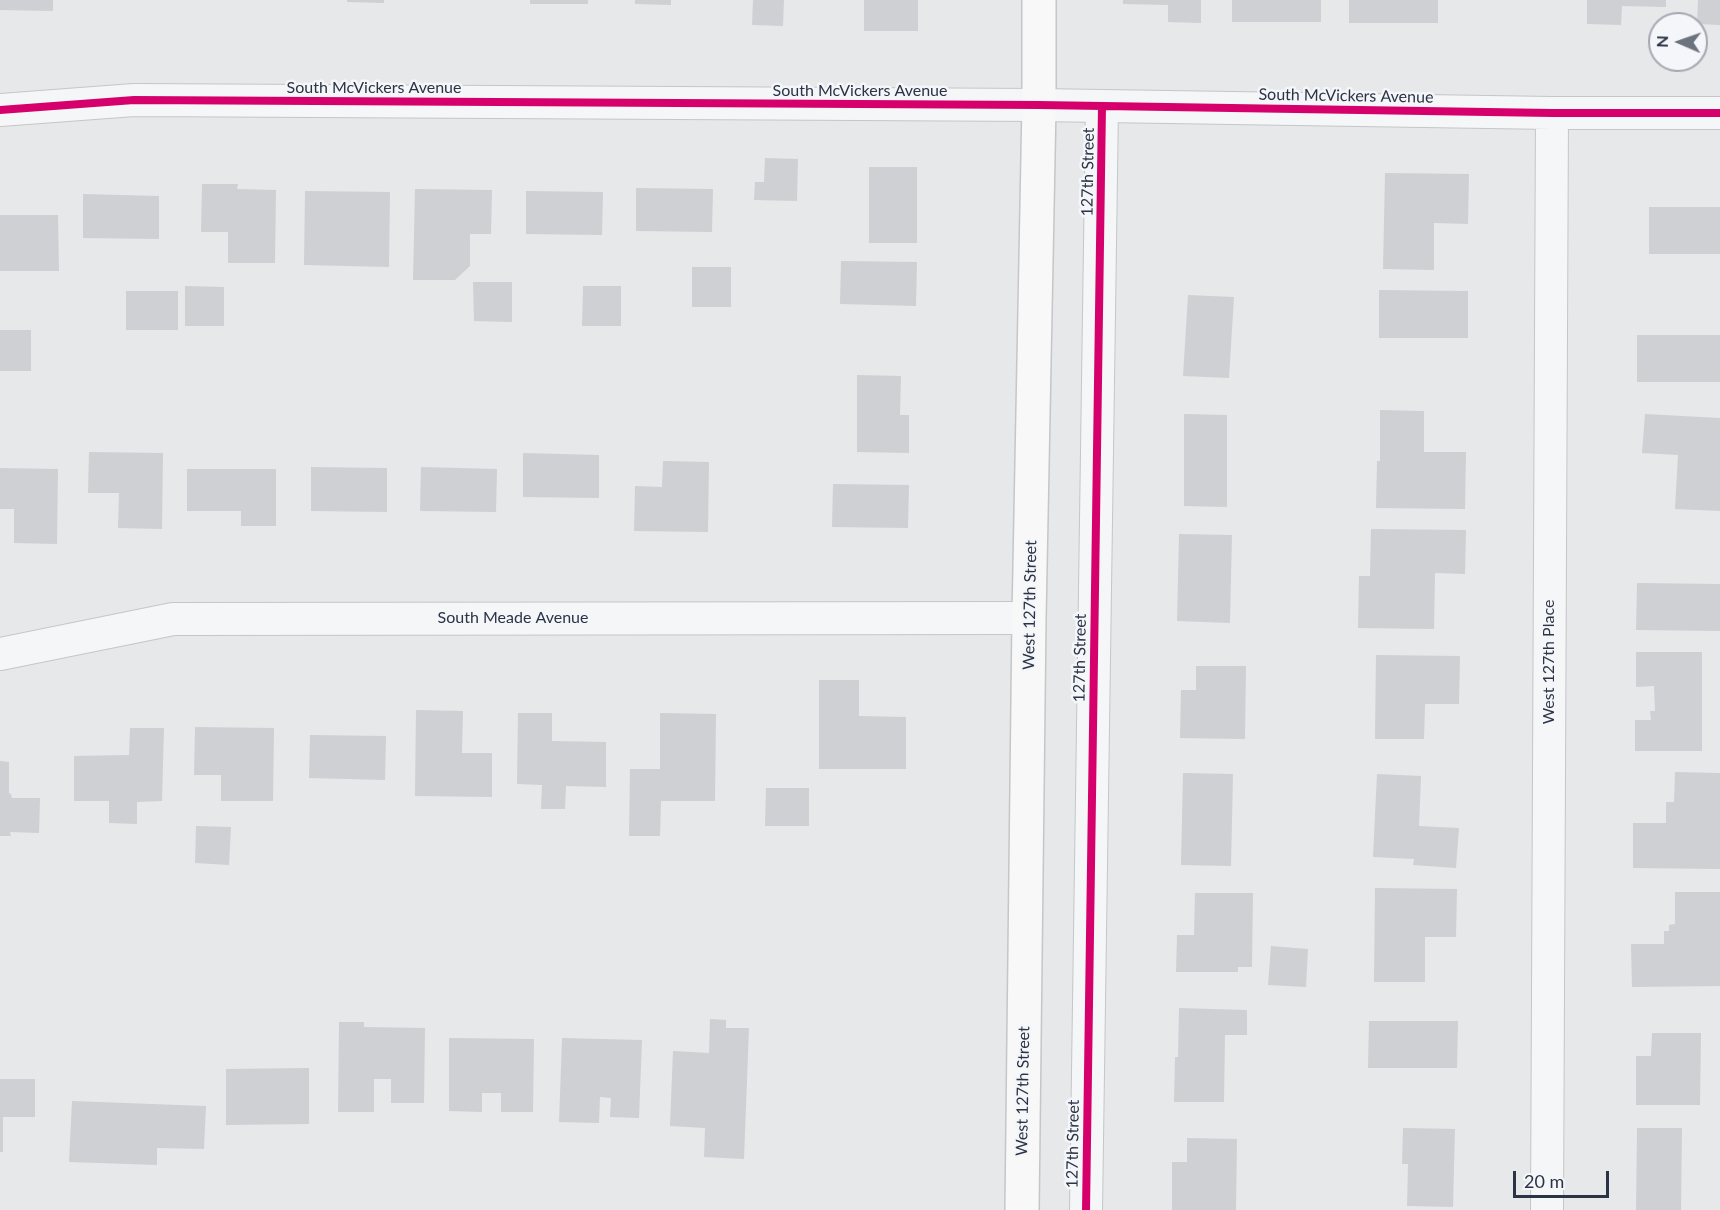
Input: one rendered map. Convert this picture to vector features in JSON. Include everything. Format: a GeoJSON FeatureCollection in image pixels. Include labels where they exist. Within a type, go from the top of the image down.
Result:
{"type":"FeatureCollection","features":[{"type":"Feature","properties":{"kind":"main road","name":"West 127th Street"},"geometry":{"type":"LineString","coordinates":[[1022,1210],[1039,0]]}},
{"type":"Feature","properties":{"kind":"street","name":"South McVickers Avenue"},"geometry":{"type":"LineString","coordinates":[[0,110],[134,100],[1039,105],[1552,113],[1720,113]]}},
{"type":"Feature","properties":{"kind":"street","name":"127th Street"},"geometry":{"type":"LineString","coordinates":[[1086,1210],[1102,106]]}},
{"type":"Feature","properties":{"kind":"street","name":"West 127th Place"},"geometry":{"type":"LineString","coordinates":[[1546,1210],[1552,113]]}},
{"type":"Feature","properties":{"kind":"street","name":"South Meade Avenue"},"geometry":{"type":"LineString","coordinates":[[0,654],[173,619],[1029,618]]}},
{"type":"Feature","properties":{"kind":"building"},"geometry":{"type":"Polygon","coordinates":[[[0,0],[53,0],[53,11],[0,10],[0,0]]]}},
{"type":"Feature","properties":{"kind":"building"},"geometry":{"type":"Polygon","coordinates":[[[347,0],[384,0],[384,3],[347,2],[347,0]]]}},
{"type":"Feature","properties":{"kind":"building"},"geometry":{"type":"Polygon","coordinates":[[[530,0],[588,0],[588,4],[530,4],[530,0]]]}},
{"type":"Feature","properties":{"kind":"building"},"geometry":{"type":"Polygon","coordinates":[[[635,0],[671,0],[671,5],[635,4],[635,0]]]}},
{"type":"Feature","properties":{"kind":"building"},"geometry":{"type":"Polygon","coordinates":[[[753,0],[784,0],[783,26],[752,25],[753,0]]]}},
{"type":"Feature","properties":{"kind":"building"},"geometry":{"type":"Polygon","coordinates":[[[864,0],[918,0],[918,31],[864,31],[864,0]]]}},
{"type":"Feature","properties":{"kind":"building"},"geometry":{"type":"Polygon","coordinates":[[[1123,0],[1201,0],[1201,23],[1168,22],[1168,5],[1123,4],[1123,0]]]}},
{"type":"Feature","properties":{"kind":"building"},"geometry":{"type":"Polygon","coordinates":[[[1232,0],[1321,0],[1321,22],[1232,22],[1232,0]]]}},
{"type":"Feature","properties":{"kind":"building"},"geometry":{"type":"Polygon","coordinates":[[[1349,0],[1438,0],[1438,23],[1349,23],[1349,0]]]}},
{"type":"Feature","properties":{"kind":"building"},"geometry":{"type":"Polygon","coordinates":[[[1587,0],[1666,0],[1666,7],[1622,6],[1621,25],[1587,24],[1587,0]]]}},
{"type":"Feature","properties":{"kind":"building"},"geometry":{"type":"Polygon","coordinates":[[[1698,0],[1720,0],[1720,25],[1708,24],[1708,12],[1698,12],[1698,0]]]}},
{"type":"Feature","properties":{"kind":"building"},"geometry":{"type":"Polygon","coordinates":[[[765,158],[798,159],[797,201],[754,200],[755,182],[764,182],[765,158]]]}},
{"type":"Feature","properties":{"kind":"building"},"geometry":{"type":"Polygon","coordinates":[[[869,167],[917,167],[917,243],[869,243],[869,167]]]}},
{"type":"Feature","properties":{"kind":"building"},"geometry":{"type":"Polygon","coordinates":[[[1385,173],[1469,174],[1468,224],[1434,223],[1434,270],[1383,269],[1385,173]]]}},
{"type":"Feature","properties":{"kind":"building"},"geometry":{"type":"Polygon","coordinates":[[[202,184],[238,184],[237,189],[276,190],[275,263],[228,263],[228,232],[201,232],[202,184]]]}},
{"type":"Feature","properties":{"kind":"building"},"geometry":{"type":"Polygon","coordinates":[[[636,188],[713,189],[712,232],[636,231],[636,188]]]}},
{"type":"Feature","properties":{"kind":"building"},"geometry":{"type":"Polygon","coordinates":[[[415,189],[492,190],[491,234],[470,234],[470,266],[455,280],[413,280],[415,189]]]}},
{"type":"Feature","properties":{"kind":"building"},"geometry":{"type":"Polygon","coordinates":[[[305,191],[390,192],[389,267],[304,265],[305,191]]]}},
{"type":"Feature","properties":{"kind":"building"},"geometry":{"type":"Polygon","coordinates":[[[526,191],[603,192],[602,235],[526,234],[526,191]]]}},
{"type":"Feature","properties":{"kind":"building"},"geometry":{"type":"Polygon","coordinates":[[[83,194],[159,196],[159,239],[83,238],[83,194]]]}},
{"type":"Feature","properties":{"kind":"building"},"geometry":{"type":"Polygon","coordinates":[[[1649,207],[1720,207],[1720,254],[1649,254],[1649,207]]]}},
{"type":"Feature","properties":{"kind":"building"},"geometry":{"type":"Polygon","coordinates":[[[0,215],[58,215],[59,271],[0,271],[0,215]]]}},
{"type":"Feature","properties":{"kind":"building"},"geometry":{"type":"Polygon","coordinates":[[[841,261],[917,262],[916,306],[840,304],[841,261]]]}},
{"type":"Feature","properties":{"kind":"building"},"geometry":{"type":"Polygon","coordinates":[[[692,267],[731,267],[731,307],[692,307],[692,267]]]}},
{"type":"Feature","properties":{"kind":"building"},"geometry":{"type":"Polygon","coordinates":[[[473,282],[512,282],[512,322],[474,321],[473,282]]]}},
{"type":"Feature","properties":{"kind":"building"},"geometry":{"type":"Polygon","coordinates":[[[185,286],[224,287],[224,326],[185,326],[185,286]]]}},
{"type":"Feature","properties":{"kind":"building"},"geometry":{"type":"Polygon","coordinates":[[[583,286],[621,286],[621,326],[582,326],[583,286]]]}},
{"type":"Feature","properties":{"kind":"building"},"geometry":{"type":"Polygon","coordinates":[[[1379,290],[1468,291],[1468,338],[1379,338],[1379,290]]]}},
{"type":"Feature","properties":{"kind":"building"},"geometry":{"type":"Polygon","coordinates":[[[126,291],[178,291],[178,330],[126,330],[126,291]]]}},
{"type":"Feature","properties":{"kind":"building"},"geometry":{"type":"Polygon","coordinates":[[[1188,295],[1234,297],[1229,378],[1183,376],[1188,295]]]}},
{"type":"Feature","properties":{"kind":"building"},"geometry":{"type":"Polygon","coordinates":[[[0,330],[31,330],[31,371],[0,371],[0,330]]]}},
{"type":"Feature","properties":{"kind":"building"},"geometry":{"type":"Polygon","coordinates":[[[1637,335],[1720,335],[1720,382],[1637,382],[1637,335]]]}},
{"type":"Feature","properties":{"kind":"building"},"geometry":{"type":"Polygon","coordinates":[[[857,375],[901,376],[900,415],[909,415],[909,453],[857,452],[857,375]]]}},
{"type":"Feature","properties":{"kind":"building"},"geometry":{"type":"Polygon","coordinates":[[[1380,410],[1424,411],[1424,452],[1466,452],[1465,509],[1376,508],[1377,461],[1380,461],[1380,410]]]}},
{"type":"Feature","properties":{"kind":"building"},"geometry":{"type":"Polygon","coordinates":[[[1184,414],[1227,415],[1227,507],[1184,506],[1184,414]]]}},
{"type":"Feature","properties":{"kind":"building"},"geometry":{"type":"Polygon","coordinates":[[[1645,414],[1720,418],[1720,511],[1675,509],[1678,455],[1642,453],[1645,414]]]}},
{"type":"Feature","properties":{"kind":"building"},"geometry":{"type":"Polygon","coordinates":[[[89,452],[163,453],[162,529],[118,528],[119,493],[88,493],[89,452]]]}},
{"type":"Feature","properties":{"kind":"building"},"geometry":{"type":"Polygon","coordinates":[[[523,453],[599,455],[599,498],[523,497],[523,453]]]}},
{"type":"Feature","properties":{"kind":"building"},"geometry":{"type":"Polygon","coordinates":[[[663,461],[709,462],[708,532],[634,531],[635,486],[662,487],[663,461]]]}},
{"type":"Feature","properties":{"kind":"building"},"geometry":{"type":"Polygon","coordinates":[[[311,467],[387,468],[387,512],[311,511],[311,467]]]}},
{"type":"Feature","properties":{"kind":"building"},"geometry":{"type":"Polygon","coordinates":[[[421,467],[497,469],[496,512],[420,511],[421,467]]]}},
{"type":"Feature","properties":{"kind":"building"},"geometry":{"type":"Polygon","coordinates":[[[0,468],[58,469],[57,544],[14,543],[14,509],[0,509],[0,468]]]}},
{"type":"Feature","properties":{"kind":"building"},"geometry":{"type":"Polygon","coordinates":[[[187,469],[276,469],[276,526],[241,526],[241,511],[187,511],[187,469]]]}},
{"type":"Feature","properties":{"kind":"building"},"geometry":{"type":"Polygon","coordinates":[[[833,484],[909,485],[908,528],[832,527],[833,484]]]}},
{"type":"Feature","properties":{"kind":"building"},"geometry":{"type":"Polygon","coordinates":[[[1371,529],[1466,530],[1465,574],[1435,573],[1434,629],[1358,628],[1359,576],[1370,576],[1371,529]]]}},
{"type":"Feature","properties":{"kind":"building"},"geometry":{"type":"Polygon","coordinates":[[[1179,534],[1232,535],[1230,623],[1177,621],[1179,534]]]}},
{"type":"Feature","properties":{"kind":"building"},"geometry":{"type":"Polygon","coordinates":[[[1637,583],[1720,584],[1720,631],[1636,630],[1637,583]]]}},
{"type":"Feature","properties":{"kind":"building"},"geometry":{"type":"Polygon","coordinates":[[[1636,652],[1702,652],[1702,751],[1635,751],[1635,720],[1651,720],[1650,711],[1655,711],[1654,686],[1636,687],[1636,652]]]}},
{"type":"Feature","properties":{"kind":"building"},"geometry":{"type":"Polygon","coordinates":[[[1376,655],[1460,656],[1459,704],[1425,704],[1424,739],[1375,739],[1376,655]]]}},
{"type":"Feature","properties":{"kind":"building"},"geometry":{"type":"Polygon","coordinates":[[[1196,666],[1246,666],[1245,739],[1180,738],[1181,690],[1196,690],[1196,666]]]}},
{"type":"Feature","properties":{"kind":"building"},"geometry":{"type":"Polygon","coordinates":[[[819,680],[859,680],[859,716],[906,717],[906,769],[819,769],[819,680]]]}},
{"type":"Feature","properties":{"kind":"building"},"geometry":{"type":"Polygon","coordinates":[[[416,710],[463,711],[462,753],[492,753],[492,797],[415,796],[416,710]]]}},
{"type":"Feature","properties":{"kind":"building"},"geometry":{"type":"Polygon","coordinates":[[[518,713],[552,713],[552,741],[606,742],[606,787],[566,786],[565,809],[541,809],[542,785],[517,784],[518,713]]]}},
{"type":"Feature","properties":{"kind":"building"},"geometry":{"type":"Polygon","coordinates":[[[660,713],[716,714],[715,801],[661,801],[660,836],[629,836],[630,769],[660,769],[660,713]]]}},
{"type":"Feature","properties":{"kind":"building"},"geometry":{"type":"Polygon","coordinates":[[[195,727],[274,728],[273,801],[221,801],[221,775],[194,775],[195,727]]]}},
{"type":"Feature","properties":{"kind":"building"},"geometry":{"type":"Polygon","coordinates":[[[130,728],[164,728],[162,801],[137,802],[137,824],[109,823],[109,801],[74,801],[74,756],[129,755],[130,728]]]}},
{"type":"Feature","properties":{"kind":"building"},"geometry":{"type":"Polygon","coordinates":[[[310,735],[386,736],[385,780],[309,778],[310,735]]]}},
{"type":"Feature","properties":{"kind":"building"},"geometry":{"type":"Polygon","coordinates":[[[0,761],[9,762],[9,793],[12,798],[40,798],[39,833],[10,832],[11,836],[0,836],[0,761]]]}},
{"type":"Feature","properties":{"kind":"building"},"geometry":{"type":"Polygon","coordinates":[[[1675,772],[1720,773],[1720,869],[1633,868],[1633,823],[1666,823],[1666,802],[1674,802],[1675,772]]]}},
{"type":"Feature","properties":{"kind":"building"},"geometry":{"type":"Polygon","coordinates":[[[1183,773],[1233,774],[1231,866],[1181,865],[1183,773]]]}},
{"type":"Feature","properties":{"kind":"building"},"geometry":{"type":"Polygon","coordinates":[[[1377,774],[1421,776],[1419,826],[1459,828],[1456,868],[1413,865],[1414,859],[1373,857],[1377,774]]]}},
{"type":"Feature","properties":{"kind":"building"},"geometry":{"type":"Polygon","coordinates":[[[766,788],[809,788],[809,826],[765,826],[766,788]]]}},
{"type":"Feature","properties":{"kind":"building"},"geometry":{"type":"Polygon","coordinates":[[[196,826],[231,827],[229,865],[195,863],[196,826]]]}},
{"type":"Feature","properties":{"kind":"building"},"geometry":{"type":"Polygon","coordinates":[[[1375,888],[1457,889],[1456,937],[1425,937],[1425,982],[1374,982],[1375,888]]]}},
{"type":"Feature","properties":{"kind":"building"},"geometry":{"type":"Polygon","coordinates":[[[1675,892],[1720,892],[1720,986],[1632,987],[1631,944],[1664,944],[1664,931],[1669,931],[1669,925],[1675,924],[1675,892]]]}},
{"type":"Feature","properties":{"kind":"building"},"geometry":{"type":"Polygon","coordinates":[[[1195,893],[1253,893],[1252,967],[1238,967],[1238,972],[1176,972],[1177,935],[1194,935],[1195,893]]]}},
{"type":"Feature","properties":{"kind":"building"},"geometry":{"type":"Polygon","coordinates":[[[1271,946],[1308,949],[1306,987],[1268,985],[1271,946]]]}},
{"type":"Feature","properties":{"kind":"building"},"geometry":{"type":"Polygon","coordinates":[[[1179,1008],[1247,1010],[1247,1035],[1225,1035],[1224,1102],[1174,1102],[1179,1008]]]}},
{"type":"Feature","properties":{"kind":"building"},"geometry":{"type":"Polygon","coordinates":[[[710,1019],[726,1020],[726,1028],[749,1028],[744,1159],[704,1157],[705,1128],[670,1126],[673,1051],[709,1053],[710,1019]]]}},
{"type":"Feature","properties":{"kind":"building"},"geometry":{"type":"Polygon","coordinates":[[[1369,1021],[1458,1021],[1457,1068],[1368,1068],[1369,1021]]]}},
{"type":"Feature","properties":{"kind":"building"},"geometry":{"type":"Polygon","coordinates":[[[339,1022],[364,1022],[364,1027],[425,1028],[424,1103],[391,1103],[391,1079],[374,1079],[374,1112],[338,1112],[339,1022]]]}},
{"type":"Feature","properties":{"kind":"building"},"geometry":{"type":"Polygon","coordinates":[[[1652,1033],[1701,1033],[1700,1105],[1636,1105],[1636,1056],[1651,1056],[1652,1033]]]}},
{"type":"Feature","properties":{"kind":"building"},"geometry":{"type":"Polygon","coordinates":[[[449,1038],[534,1039],[533,1112],[501,1112],[501,1093],[482,1093],[482,1112],[449,1111],[449,1038]]]}},
{"type":"Feature","properties":{"kind":"building"},"geometry":{"type":"Polygon","coordinates":[[[562,1038],[642,1040],[639,1118],[610,1117],[611,1098],[600,1097],[599,1123],[559,1122],[562,1038]]]}},
{"type":"Feature","properties":{"kind":"building"},"geometry":{"type":"Polygon","coordinates":[[[309,1068],[309,1124],[226,1125],[226,1069],[309,1068]]]}},
{"type":"Feature","properties":{"kind":"building"},"geometry":{"type":"Polygon","coordinates":[[[0,1079],[35,1079],[35,1117],[3,1117],[3,1152],[0,1152],[0,1079]]]}},
{"type":"Feature","properties":{"kind":"building"},"geometry":{"type":"Polygon","coordinates":[[[72,1101],[206,1106],[204,1149],[157,1148],[157,1165],[69,1162],[72,1101]]]}},
{"type":"Feature","properties":{"kind":"building"},"geometry":{"type":"Polygon","coordinates":[[[1403,1128],[1455,1129],[1453,1207],[1407,1206],[1408,1164],[1402,1164],[1403,1128]]]}},
{"type":"Feature","properties":{"kind":"building"},"geometry":{"type":"Polygon","coordinates":[[[1637,1128],[1682,1128],[1681,1210],[1636,1210],[1637,1128]]]}},
{"type":"Feature","properties":{"kind":"building"},"geometry":{"type":"Polygon","coordinates":[[[1187,1138],[1237,1139],[1236,1210],[1172,1210],[1172,1162],[1187,1162],[1187,1138]]]}},
{"type":"Feature","properties":{"kind":"cycle path"},"geometry":{"type":"LineString","coordinates":[[0,110],[134,100],[1039,105],[1552,113],[1720,113]]}},
{"type":"Feature","properties":{"kind":"cycle path"},"geometry":{"type":"LineString","coordinates":[[1086,1210],[1102,106]]}}]}
